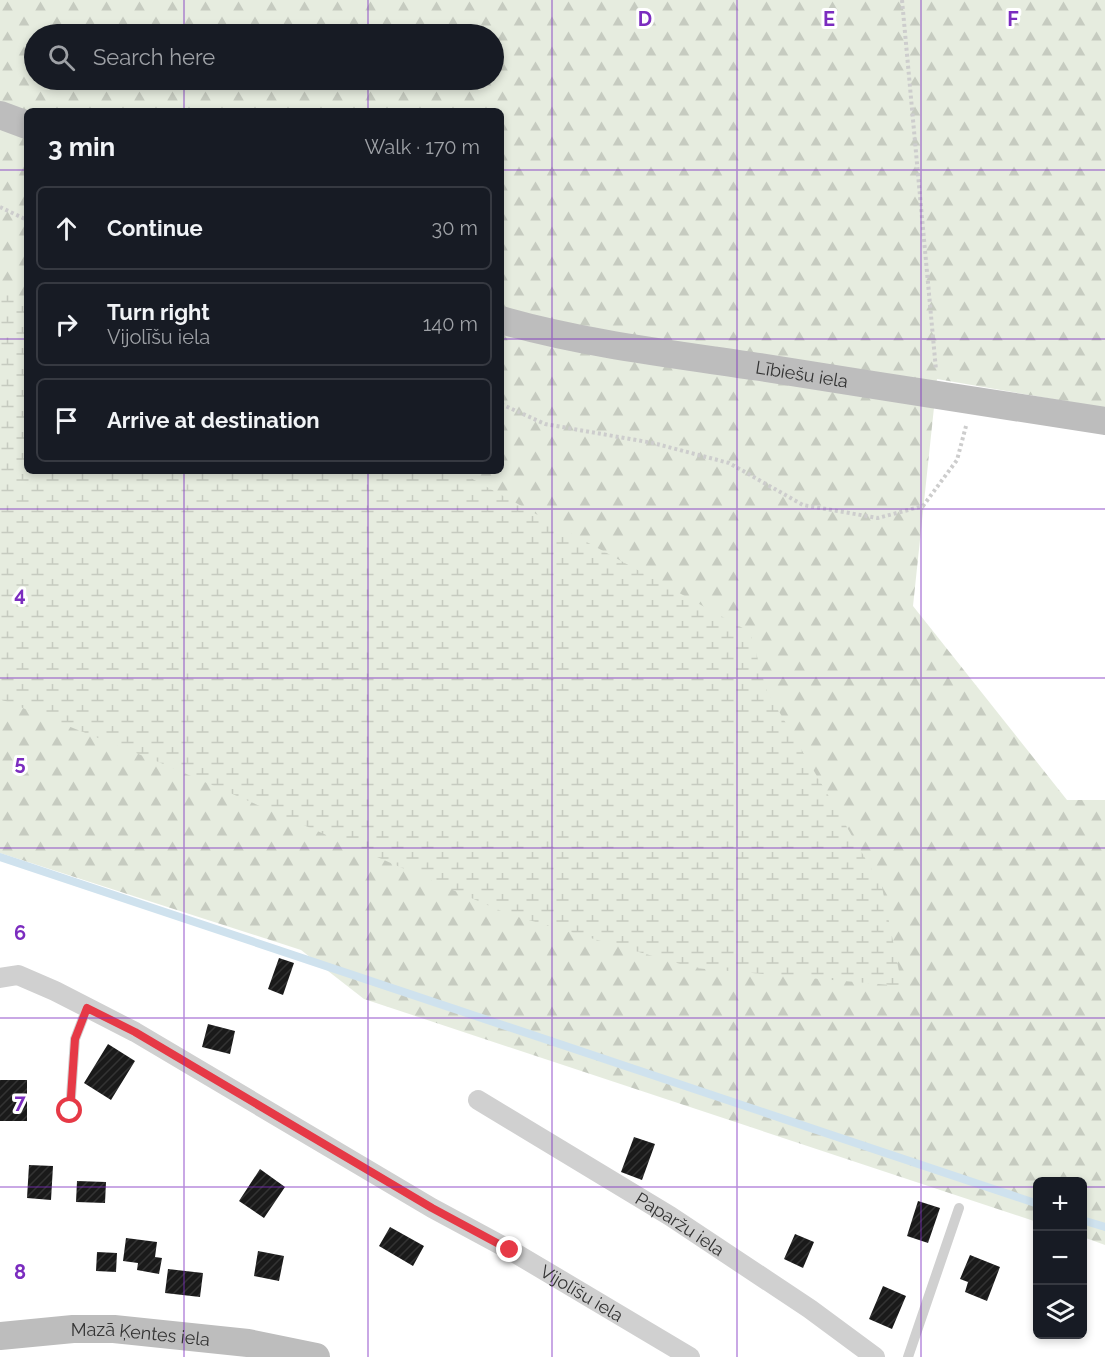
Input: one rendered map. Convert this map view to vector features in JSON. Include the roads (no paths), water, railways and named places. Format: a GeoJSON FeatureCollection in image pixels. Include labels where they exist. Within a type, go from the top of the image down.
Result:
{"type":"FeatureCollection","features":[{"type":"Feature","properties":{"kind":"street"},"geometry":{"type":"LineString","coordinates":[[0,115],[24,124]]}},
{"type":"Feature","properties":{"kind":"street","name":"Lībiešu iela"},"geometry":{"type":"LineString","coordinates":[[504,321],[532,329],[617,345],[1105,421]]}},
{"type":"Feature","properties":{"kind":"street","name":"Vijolīšu iela"},"geometry":{"type":"LineString","coordinates":[[0,978],[18,975],[87,1008],[179,1057],[432,1208],[510,1250],[690,1357]]}},
{"type":"Feature","properties":{"kind":"street","name":"Paparžu iela"},"geometry":{"type":"LineString","coordinates":[[478,1101],[670,1216],[810,1309],[875,1357]]}},
{"type":"Feature","properties":{"kind":"street","name":"Mazā Ķentes iela"},"geometry":{"type":"LineString","coordinates":[[0,1336],[73,1329],[114,1329],[248,1343],[316,1357]]}},
{"type":"Feature","properties":{"kind":"lane"},"geometry":{"type":"LineString","coordinates":[[70,1111],[75,1039],[87,1008]]}},
{"type":"Feature","properties":{"kind":"lane"},"geometry":{"type":"LineString","coordinates":[[908,1357],[959,1208]]}},
{"type":"Feature","properties":{"kind":"waterway"},"geometry":{"type":"LineString","coordinates":[[0,857],[1033,1202]]}},
{"type":"Feature","properties":{"kind":"waterway"},"geometry":{"type":"LineString","coordinates":[[1087,1222],[1105,1227]]}}]}
